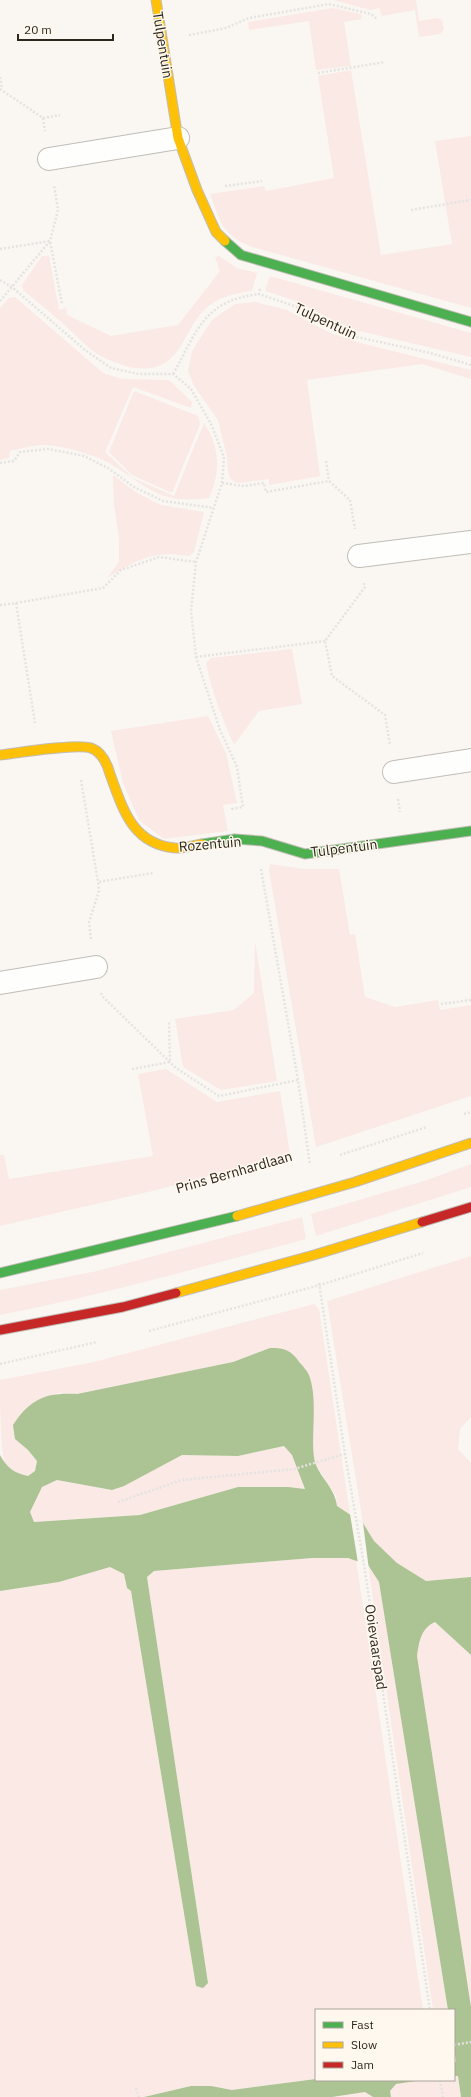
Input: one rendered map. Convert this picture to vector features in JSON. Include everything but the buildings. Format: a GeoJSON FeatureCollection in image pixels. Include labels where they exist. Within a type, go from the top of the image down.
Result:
{"type":"FeatureCollection","features":[{"type":"Feature","properties":{"kind":"street","name":"Tulpentuin"},"geometry":{"type":"LineString","coordinates":[[156,0],[161,40],[178,138],[197,190],[216,232],[241,255],[471,322]]}},
{"type":"Feature","properties":{"kind":"street"},"geometry":{"type":"LineString","coordinates":[[50,159],[178,138]]}},
{"type":"Feature","properties":{"kind":"street"},"geometry":{"type":"LineString","coordinates":[[359,556],[471,542]]}},
{"type":"Feature","properties":{"kind":"street","name":"Rozentuin"},"geometry":{"type":"LineString","coordinates":[[0,756],[76,747],[91,748],[105,759],[121,804],[131,825],[152,843],[176,848],[235,839],[262,841]]}},
{"type":"Feature","properties":{"kind":"street"},"geometry":{"type":"LineString","coordinates":[[394,772],[471,760]]}},
{"type":"Feature","properties":{"kind":"street","name":"Tulpentuin"},"geometry":{"type":"LineString","coordinates":[[262,841],[305,854],[471,831]]}},
{"type":"Feature","properties":{"kind":"street"},"geometry":{"type":"LineString","coordinates":[[0,983],[96,967]]}},
{"type":"Feature","properties":{"kind":"street"},"geometry":{"type":"LineString","coordinates":[[0,1273],[111,1248],[303,1198],[471,1144]]}},
{"type":"Feature","properties":{"kind":"street"},"geometry":{"type":"LineString","coordinates":[[0,1330],[131,1305],[314,1256],[471,1207]]}},
{"type":"Feature","properties":{"kind":"path"},"geometry":{"type":"LineString","coordinates":[[328,0],[329,4]]}},
{"type":"Feature","properties":{"kind":"path"},"geometry":{"type":"LineString","coordinates":[[161,40],[226,28],[250,18],[329,4],[371,14],[378,19]]}},
{"type":"Feature","properties":{"kind":"path"},"geometry":{"type":"LineString","coordinates":[[318,73],[385,62]]}},
{"type":"Feature","properties":{"kind":"path"},"geometry":{"type":"LineString","coordinates":[[0,77],[2,89]]}},
{"type":"Feature","properties":{"kind":"path"},"geometry":{"type":"LineString","coordinates":[[43,118],[60,115]]}},
{"type":"Feature","properties":{"kind":"path"},"geometry":{"type":"LineString","coordinates":[[197,190],[262,181]]}},
{"type":"Feature","properties":{"kind":"path"},"geometry":{"type":"LineString","coordinates":[[411,210],[471,200]]}},
{"type":"Feature","properties":{"kind":"path"},"geometry":{"type":"LineString","coordinates":[[0,249],[50,241],[62,304]]}},
{"type":"Feature","properties":{"kind":"path"},"geometry":{"type":"LineString","coordinates":[[173,374],[202,320],[225,303],[242,296],[259,294],[267,263]]}},
{"type":"Feature","properties":{"kind":"path"},"geometry":{"type":"LineString","coordinates":[[0,280],[12,287],[85,350],[111,368],[139,374],[173,374],[191,390],[211,424],[224,457],[222,483],[196,562],[191,611],[196,657],[220,730],[237,767],[243,807]]}},
{"type":"Feature","properties":{"kind":"path"},"geometry":{"type":"LineString","coordinates":[[0,301],[12,287]]}},
{"type":"Feature","properties":{"kind":"path","name":"Tulpentuin"},"geometry":{"type":"LineString","coordinates":[[259,294],[297,307],[357,337],[430,353],[471,365]]}},
{"type":"Feature","properties":{"kind":"path"},"geometry":{"type":"LineString","coordinates":[[0,463],[14,461],[20,452],[48,449],[70,453],[84,456],[108,468],[134,487],[163,501],[214,508]]}},
{"type":"Feature","properties":{"kind":"path"},"geometry":{"type":"LineString","coordinates":[[196,657],[325,641],[365,587],[350,500],[329,481],[326,461]]}},
{"type":"Feature","properties":{"kind":"path"},"geometry":{"type":"LineString","coordinates":[[222,483],[244,486],[264,483],[266,492],[329,481]]}},
{"type":"Feature","properties":{"kind":"path"},"geometry":{"type":"LineString","coordinates":[[0,605],[103,588],[121,570],[159,557],[196,562]]}},
{"type":"Feature","properties":{"kind":"path"},"geometry":{"type":"LineString","coordinates":[[16,603],[39,752]]}},
{"type":"Feature","properties":{"kind":"path"},"geometry":{"type":"LineString","coordinates":[[325,641],[332,676],[385,715],[404,840]]}},
{"type":"Feature","properties":{"kind":"path"},"geometry":{"type":"LineString","coordinates":[[76,747],[99,891],[88,922],[102,996],[176,1068],[219,1096],[298,1080]]}},
{"type":"Feature","properties":{"kind":"path"},"geometry":{"type":"LineString","coordinates":[[262,841],[259,855],[298,1080],[310,1165]]}},
{"type":"Feature","properties":{"kind":"path"},"geometry":{"type":"LineString","coordinates":[[98,882],[159,872]]}},
{"type":"Feature","properties":{"kind":"path"},"geometry":{"type":"LineString","coordinates":[[441,1004],[471,1000]]}},
{"type":"Feature","properties":{"kind":"path"},"geometry":{"type":"LineString","coordinates":[[170,1021],[170,1062]]}},
{"type":"Feature","properties":{"kind":"path"},"geometry":{"type":"LineString","coordinates":[[132,1069],[170,1062]]}},
{"type":"Feature","properties":{"kind":"path"},"geometry":{"type":"LineString","coordinates":[[456,1117],[471,1112]]}},
{"type":"Feature","properties":{"kind":"path"},"geometry":{"type":"LineString","coordinates":[[339,1155],[434,1124]]}},
{"type":"Feature","properties":{"kind":"path","name":"Prins Bernhardlaan"},"geometry":{"type":"LineString","coordinates":[[304,1167],[317,1162]]}},
{"type":"Feature","properties":{"kind":"path","name":"Ooievaarspad"},"geometry":{"type":"LineString","coordinates":[[320,1285],[345,1454],[365,1571],[430,2009]]}},
{"type":"Feature","properties":{"kind":"path"},"geometry":{"type":"LineString","coordinates":[[118,1502],[182,1480],[294,1469],[345,1454]]}},
{"type":"Feature","properties":{"kind":"path"},"geometry":{"type":"LineString","coordinates":[[455,2045],[471,2042]]}},
{"type":"Feature","properties":{"kind":"path"},"geometry":{"type":"LineString","coordinates":[[440,2081],[443,2097]]}},
{"type":"Feature","properties":{"kind":"path"},"geometry":{"type":"LineString","coordinates":[[136,2088],[139,2097]]}},
{"type":"Feature","properties":{"kind":"shaded area"},"geometry":{"type":"Polygon","coordinates":[[[333,0],[416,0],[419,21],[438,18],[442,20],[444,29],[440,34],[419,37],[415,10],[382,16],[379,8],[370,10],[333,0]]]}},
{"type":"Feature","properties":{"kind":"shaded area"},"geometry":{"type":"Polygon","coordinates":[[[333,8],[361,14],[362,19],[344,22],[351,66],[316,70],[309,21],[249,30],[248,22],[333,8]]]}},
{"type":"Feature","properties":{"kind":"shaded area"},"geometry":{"type":"Polygon","coordinates":[[[351,70],[381,255],[452,244],[435,141],[471,136],[471,308],[249,246],[232,236],[219,219],[210,194],[264,186],[266,191],[334,178],[318,76],[351,70]]]}},
{"type":"Feature","properties":{"kind":"shaded area"},"geometry":{"type":"Polygon","coordinates":[[[42,256],[49,256],[59,310],[66,308],[67,315],[111,336],[178,325],[220,271],[215,257],[219,256],[237,268],[257,273],[252,291],[227,296],[215,301],[205,309],[195,321],[180,348],[170,359],[153,368],[144,369],[125,366],[99,355],[23,290],[22,285],[42,256]]]}},
{"type":"Feature","properties":{"kind":"shaded area"},"geometry":{"type":"Polygon","coordinates":[[[270,276],[471,333],[471,357],[359,331],[332,320],[299,302],[265,291],[270,276]]]}},
{"type":"Feature","properties":{"kind":"shaded area"},"geometry":{"type":"Polygon","coordinates":[[[15,297],[103,373],[122,379],[169,380],[192,402],[191,408],[133,387],[105,452],[133,478],[174,496],[204,423],[213,441],[217,460],[216,479],[209,498],[190,500],[175,499],[163,495],[141,484],[118,468],[103,460],[64,447],[41,445],[29,447],[10,451],[9,458],[0,460],[0,308],[9,298],[15,297]]]}},
{"type":"Feature","properties":{"kind":"shaded area"},"geometry":{"type":"Polygon","coordinates":[[[255,302],[287,310],[330,333],[364,344],[471,370],[471,379],[422,364],[307,380],[320,476],[269,485],[269,479],[237,483],[231,479],[228,472],[227,457],[218,420],[194,386],[188,371],[192,351],[212,320],[235,304],[255,302]]]}},
{"type":"Feature","properties":{"kind":"shaded area"},"geometry":{"type":"Polygon","coordinates":[[[134,391],[198,416],[200,424],[172,493],[132,475],[109,452],[134,391]]]}},
{"type":"Feature","properties":{"kind":"shaded area"},"geometry":{"type":"Polygon","coordinates":[[[113,475],[137,493],[161,505],[204,512],[194,552],[189,556],[165,554],[145,558],[127,566],[107,578],[119,562],[119,538],[114,505],[113,475]]]}},
{"type":"Feature","properties":{"kind":"shaded area"},"geometry":{"type":"Polygon","coordinates":[[[292,649],[302,704],[259,711],[234,745],[218,705],[206,663],[211,658],[292,649]]]}},
{"type":"Feature","properties":{"kind":"shaded area"},"geometry":{"type":"Polygon","coordinates":[[[208,716],[226,753],[237,803],[223,805],[228,831],[164,839],[139,820],[123,783],[111,731],[208,716]]]}},
{"type":"Feature","properties":{"kind":"shaded area"},"geometry":{"type":"Polygon","coordinates":[[[270,864],[304,869],[339,869],[350,935],[355,934],[365,997],[395,1007],[438,1000],[440,1010],[471,1005],[471,1096],[316,1147],[269,870],[270,864]]]}},
{"type":"Feature","properties":{"kind":"shaded area"},"geometry":{"type":"Polygon","coordinates":[[[255,941],[277,1081],[221,1090],[183,1067],[175,1019],[234,1010],[254,993],[255,941]]]}},
{"type":"Feature","properties":{"kind":"shaded area"},"geometry":{"type":"Polygon","coordinates":[[[166,1069],[217,1102],[280,1091],[290,1154],[161,1189],[0,1226],[0,1155],[4,1155],[9,1179],[153,1156],[138,1074],[166,1069]]]}},
{"type":"Feature","properties":{"kind":"shaded area"},"geometry":{"type":"Polygon","coordinates":[[[471,1164],[471,1187],[316,1236],[311,1214],[424,1181],[471,1164]]]}},
{"type":"Feature","properties":{"kind":"shaded area"},"geometry":{"type":"Polygon","coordinates":[[[302,1217],[306,1239],[192,1270],[0,1315],[0,1290],[97,1271],[302,1217]]]}},
{"type":"Feature","properties":{"kind":"shaded area"},"geometry":{"type":"Polygon","coordinates":[[[471,1256],[471,1417],[460,1429],[458,1449],[471,1463],[471,1577],[426,1581],[397,1563],[374,1541],[363,1523],[327,1301],[471,1256]]]}},
{"type":"Feature","properties":{"kind":"shaded area"},"geometry":{"type":"Polygon","coordinates":[[[314,1304],[319,1309],[350,1514],[337,1506],[336,1496],[317,1467],[314,1458],[313,1402],[309,1375],[270,1348],[233,1362],[77,1394],[58,1393],[15,1439],[28,1450],[37,1461],[35,1471],[28,1476],[25,1476],[13,1472],[6,1466],[1,1438],[0,1380],[94,1362],[314,1304]]]}},
{"type":"Feature","properties":{"kind":"shaded area"},"geometry":{"type":"Polygon","coordinates":[[[270,1348],[284,1349],[294,1355],[309,1375],[312,1384],[314,1405],[313,1448],[315,1463],[333,1492],[337,1506],[363,1523],[374,1541],[397,1563],[426,1581],[471,1577],[471,1655],[435,1622],[424,1632],[420,1641],[417,1656],[471,2007],[471,2097],[461,2097],[458,2076],[455,2076],[455,2009],[448,2009],[379,1582],[368,1565],[348,1558],[312,1558],[154,1571],[147,1577],[208,1983],[203,1988],[196,1986],[131,1591],[127,1588],[124,1574],[110,1567],[59,1582],[0,1591],[0,1455],[8,1467],[19,1473],[28,1476],[35,1471],[37,1461],[28,1450],[15,1439],[13,1425],[26,1409],[40,1399],[56,1394],[77,1394],[233,1362],[270,1348]],[[284,1446],[238,1456],[182,1455],[124,1486],[112,1490],[57,1480],[42,1487],[30,1512],[34,1522],[140,1515],[238,1487],[288,1487],[305,1489],[292,1455],[284,1446]]]}},
{"type":"Feature","properties":{"kind":"shaded area"},"geometry":{"type":"Polygon","coordinates":[[[284,1446],[292,1455],[305,1489],[288,1487],[238,1487],[140,1515],[34,1522],[29,1512],[42,1487],[57,1480],[112,1490],[182,1455],[238,1456],[284,1446]]]}},
{"type":"Feature","properties":{"kind":"shaded area"},"geometry":{"type":"Polygon","coordinates":[[[312,1558],[348,1558],[356,1560],[423,2009],[315,2009],[315,2079],[232,2090],[211,2086],[191,2086],[144,2097],[0,2097],[0,1591],[59,1582],[110,1567],[124,1574],[127,1588],[131,1591],[196,1986],[203,1987],[208,1982],[147,1577],[154,1571],[312,1558]]]}},
{"type":"Feature","properties":{"kind":"shaded area"},"geometry":{"type":"Polygon","coordinates":[[[368,1565],[379,1582],[448,2009],[433,2009],[368,1565]]]}},
{"type":"Feature","properties":{"kind":"shaded area"},"geometry":{"type":"Polygon","coordinates":[[[435,1622],[471,1655],[471,2007],[417,1656],[420,1640],[424,1631],[430,1624],[435,1622]]]}},
{"type":"Feature","properties":{"kind":"shaded area"},"geometry":{"type":"Polygon","coordinates":[[[458,2075],[461,2097],[391,2097],[390,2091],[396,2083],[413,2081],[455,2081],[455,2076],[458,2075]]]}},
{"type":"Feature","properties":{"kind":"shaded area"},"geometry":{"type":"Polygon","coordinates":[[[315,2079],[315,2081],[416,2081],[396,2084],[390,2091],[391,2097],[373,2097],[365,2092],[332,2097],[144,2097],[191,2086],[211,2086],[232,2090],[315,2079]]]}},
{"type":"Feature","properties":{"kind":"shaded area"},"geometry":{"type":"Polygon","coordinates":[[[365,2092],[373,2097],[332,2097],[365,2092]]]}},
{"type":"Feature","properties":{"kind":"pier"},"geometry":{"type":"Polygon","coordinates":[[[350,1514],[363,1523],[369,1570],[367,1567],[358,1563],[350,1514]]]}},
{"type":"Feature","properties":{"kind":"traffic: fast"},"geometry":{"type":"LineString","coordinates":[[225,241],[241,255],[471,322]]}},
{"type":"Feature","properties":{"kind":"traffic: fast"},"geometry":{"type":"LineString","coordinates":[[202,844],[235,839],[262,841],[305,854],[471,831]]}},
{"type":"Feature","properties":{"kind":"traffic: fast"},"geometry":{"type":"LineString","coordinates":[[0,1273],[237,1216]]}},
{"type":"Feature","properties":{"kind":"traffic: slow"},"geometry":{"type":"LineString","coordinates":[[156,0],[178,138],[197,190],[216,232],[225,241]]}},
{"type":"Feature","properties":{"kind":"traffic: slow"},"geometry":{"type":"LineString","coordinates":[[0,755],[61,747],[91,748],[98,752],[106,762],[125,812],[131,823],[139,832],[149,840],[160,845],[175,848],[202,844]]}},
{"type":"Feature","properties":{"kind":"traffic: slow"},"geometry":{"type":"LineString","coordinates":[[237,1216],[355,1182],[471,1143]]}},
{"type":"Feature","properties":{"kind":"traffic: slow"},"geometry":{"type":"LineString","coordinates":[[176,1293],[314,1255],[422,1222]]}},
{"type":"Feature","properties":{"kind":"traffic: jam"},"geometry":{"type":"LineString","coordinates":[[422,1222],[471,1207]]}},
{"type":"Feature","properties":{"kind":"traffic: jam"},"geometry":{"type":"LineString","coordinates":[[0,1330],[123,1307],[176,1293]]}}]}
